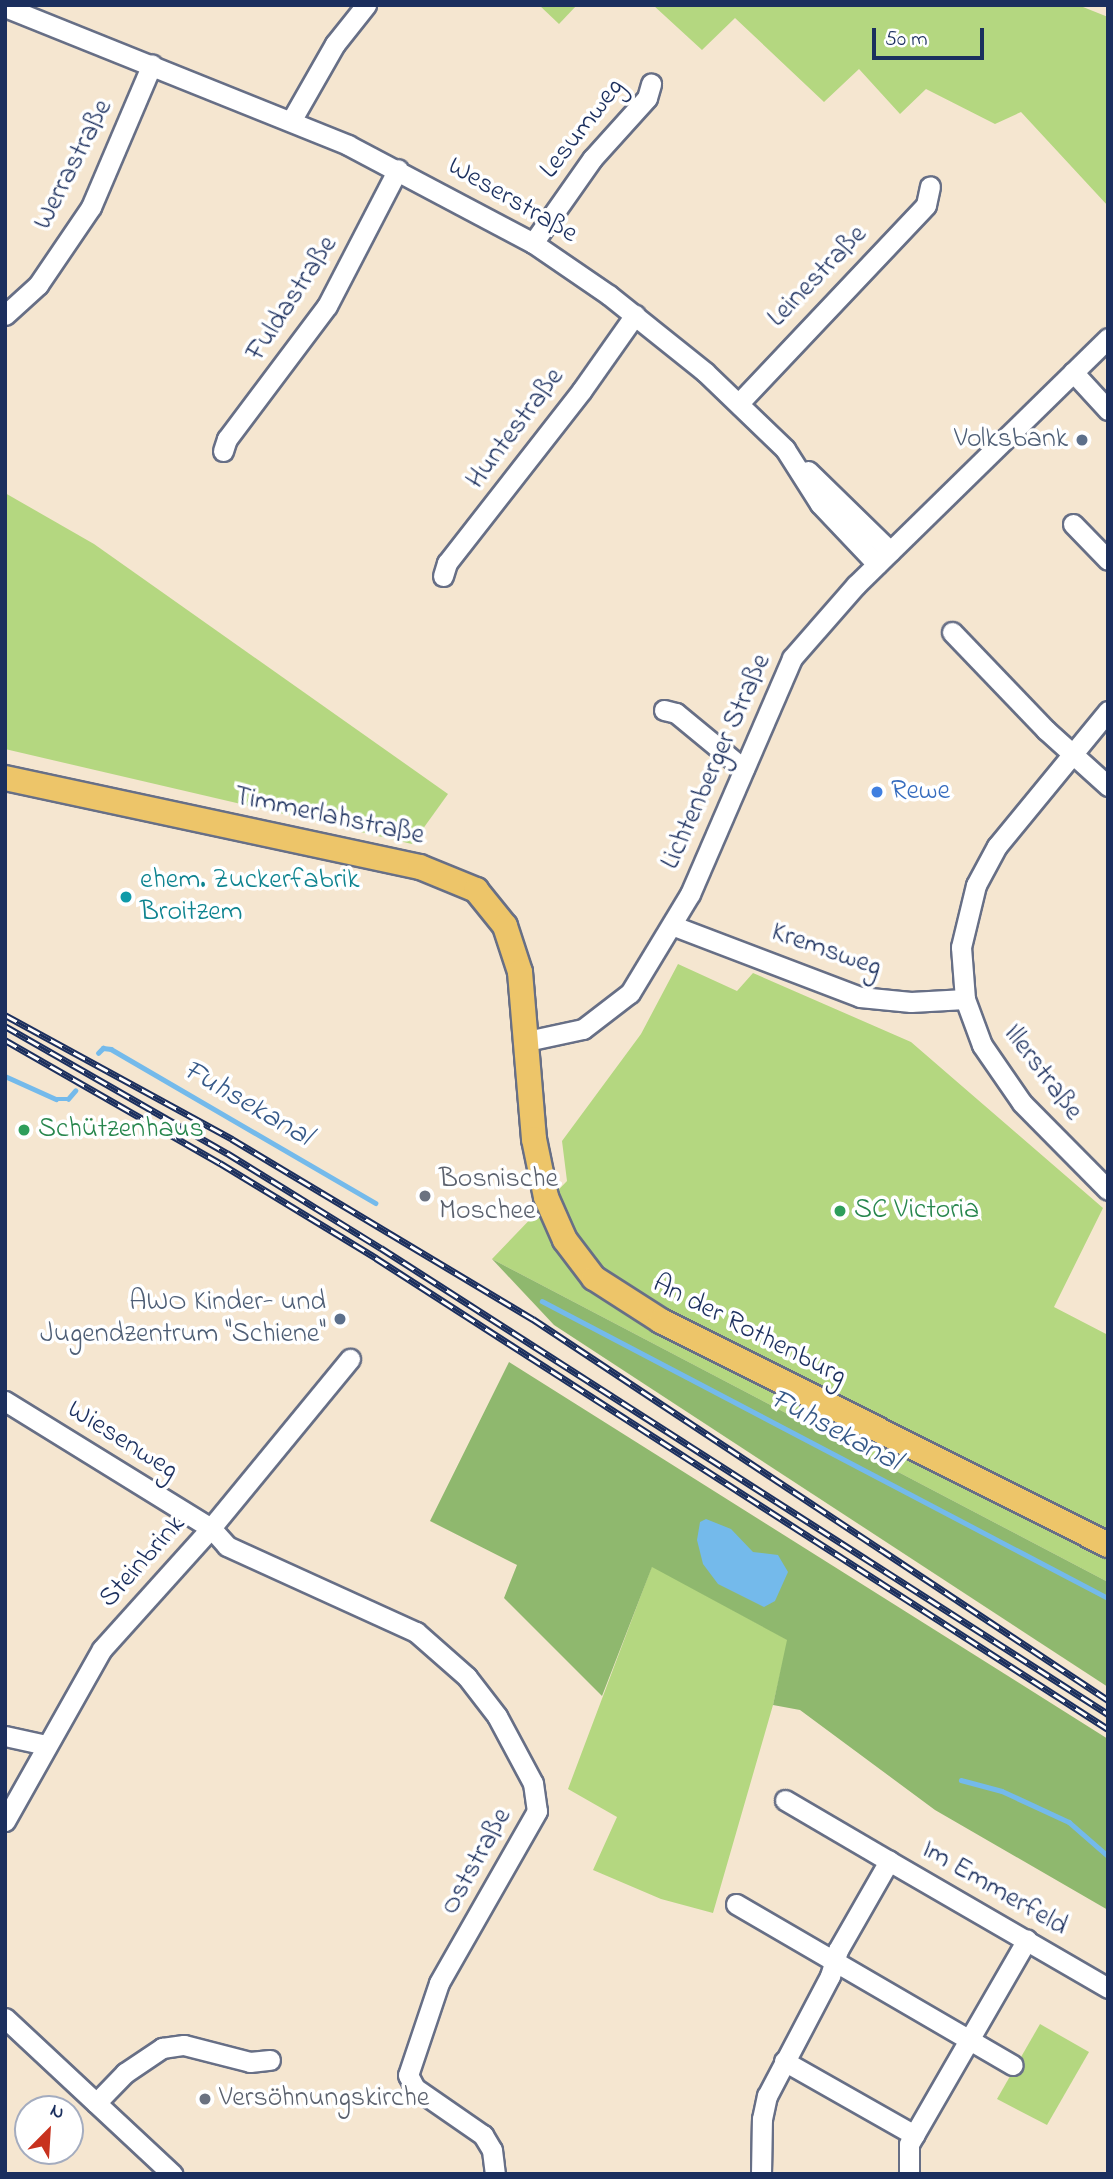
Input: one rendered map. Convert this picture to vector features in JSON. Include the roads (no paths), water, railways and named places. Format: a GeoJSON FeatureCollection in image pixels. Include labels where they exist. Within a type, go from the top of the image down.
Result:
{"type":"FeatureCollection","features":[{"type":"Feature","properties":{"kind":"main road","name":"Timmerlahstraße"},"geometry":{"type":"LineString","coordinates":[[5,778],[420,867],[465,882],[493,906],[511,939],[520,972],[527,1041]]}},
{"type":"Feature","properties":{"kind":"main road","name":"An der Rothenburg"},"geometry":{"type":"LineString","coordinates":[[527,1041],[534,1139],[546,1198],[565,1240],[594,1278],[661,1321],[1108,1545]]}},
{"type":"Feature","properties":{"kind":"street"},"geometry":{"type":"LineString","coordinates":[[291,121],[324,60],[366,5]]}},
{"type":"Feature","properties":{"kind":"street","name":"Weserstraße"},"geometry":{"type":"LineString","coordinates":[[5,6],[25,8],[398,169],[533,243],[635,315],[739,403],[785,449],[884,558]]}},
{"type":"Feature","properties":{"kind":"street","name":"Werrastraße"},"geometry":{"type":"LineString","coordinates":[[5,315],[38,285],[91,207],[152,64]]}},
{"type":"Feature","properties":{"kind":"street","name":"Lesumweg"},"geometry":{"type":"LineString","coordinates":[[533,243],[592,159],[648,98],[651,84]]}},
{"type":"Feature","properties":{"kind":"street","name":"Fuldastraße"},"geometry":{"type":"LineString","coordinates":[[223,451],[227,439],[327,306],[398,169]]}},
{"type":"Feature","properties":{"kind":"street","name":"Leinestraße"},"geometry":{"type":"LineString","coordinates":[[739,403],[926,205],[930,186]]}},
{"type":"Feature","properties":{"kind":"street","name":"Huntestraße"},"geometry":{"type":"LineString","coordinates":[[443,576],[447,563],[575,400],[635,315]]}},
{"type":"Feature","properties":{"kind":"street","name":"Lichtenberger Straße"},"geometry":{"type":"LineString","coordinates":[[527,1041],[566,1035],[608,1015],[642,979],[674,926],[785,670],[823,621],[884,558],[1108,338]]}},
{"type":"Feature","properties":{"kind":"street"},"geometry":{"type":"LineString","coordinates":[[1073,372],[1108,410]]}},
{"type":"Feature","properties":{"kind":"street"},"geometry":{"type":"LineString","coordinates":[[1073,524],[1108,560]]}},
{"type":"Feature","properties":{"kind":"street"},"geometry":{"type":"LineString","coordinates":[[952,632],[1071,753],[1108,786]]}},
{"type":"Feature","properties":{"kind":"street"},"geometry":{"type":"LineString","coordinates":[[664,710],[676,713],[744,769]]}},
{"type":"Feature","properties":{"kind":"street","name":"Illerstraße"},"geometry":{"type":"LineString","coordinates":[[1108,711],[1004,836],[976,886],[961,947],[965,999],[982,1045],[999,1073],[1039,1122],[1108,1190]]}},
{"type":"Feature","properties":{"kind":"street","name":"Kremsweg"},"geometry":{"type":"LineString","coordinates":[[674,926],[860,997],[911,1002],[965,999]]}},
{"type":"Feature","properties":{"kind":"street","name":"Steinbrink"},"geometry":{"type":"LineString","coordinates":[[5,1821],[102,1649],[211,1528],[350,1359]]}},
{"type":"Feature","properties":{"kind":"street","name":"Wiesenweg"},"geometry":{"type":"LineString","coordinates":[[5,1401],[211,1528]]}},
{"type":"Feature","properties":{"kind":"street","name":"Oststraße"},"geometry":{"type":"LineString","coordinates":[[211,1528],[227,1546],[385,1616],[434,1646],[485,1698],[533,1783],[538,1802],[534,1821],[439,1983],[408,2076],[415,2088],[483,2136],[492,2150],[495,2174]]}},
{"type":"Feature","properties":{"kind":"street"},"geometry":{"type":"LineString","coordinates":[[5,1736],[46,1745]]}},
{"type":"Feature","properties":{"kind":"street","name":"Im Emmerfeld"},"geometry":{"type":"LineString","coordinates":[[785,1800],[1108,1988]]}},
{"type":"Feature","properties":{"kind":"street","name":"Im Emmerfeld"},"geometry":{"type":"LineString","coordinates":[[761,2174],[764,2107],[835,1963],[838,1950],[889,1861]]}},
{"type":"Feature","properties":{"kind":"street"},"geometry":{"type":"LineString","coordinates":[[736,1904],[1013,2065]]}},
{"type":"Feature","properties":{"kind":"street"},"geometry":{"type":"LineString","coordinates":[[909,2174],[914,2135],[1027,1940]]}},
{"type":"Feature","properties":{"kind":"street"},"geometry":{"type":"LineString","coordinates":[[5,2018],[172,2174]]}},
{"type":"Feature","properties":{"kind":"street"},"geometry":{"type":"LineString","coordinates":[[96,2103],[125,2073],[162,2048],[184,2045],[250,2062],[270,2060]]}},
{"type":"Feature","properties":{"kind":"street"},"geometry":{"type":"LineString","coordinates":[[784,2062],[914,2135]]}},
{"type":"Feature","properties":{"kind":"water"},"geometry":{"type":"Polygon","coordinates":[[[706,1519],[731,1529],[753,1552],[778,1555],[788,1572],[775,1601],[764,1607],[718,1584],[703,1564],[697,1540],[700,1522],[706,1519]]]}},
{"type":"Feature","properties":{"kind":"waterway","name":"Fuhsekanal"},"geometry":{"type":"LineString","coordinates":[[98,1053],[103,1048],[111,1049],[376,1203]]}},
{"type":"Feature","properties":{"kind":"waterway","name":"Fuhsekanal"},"geometry":{"type":"LineString","coordinates":[[5,1076],[56,1099],[68,1099],[75,1091]]}},
{"type":"Feature","properties":{"kind":"waterway","name":"Fuhsekanal"},"geometry":{"type":"LineString","coordinates":[[542,1301],[1108,1598]]}},
{"type":"Feature","properties":{"kind":"waterway"},"geometry":{"type":"LineString","coordinates":[[961,1780],[1002,1791],[1069,1822],[1108,1856]]}},
{"type":"Feature","properties":{"kind":"railway"},"geometry":{"type":"LineString","coordinates":[[5,1015],[232,1139],[533,1319],[1108,1700]]}},
{"type":"Feature","properties":{"kind":"railway"},"geometry":{"type":"LineString","coordinates":[[5,1026],[227,1153],[381,1248],[1108,1714]]}},
{"type":"Feature","properties":{"kind":"railway"},"geometry":{"type":"LineString","coordinates":[[5,1040],[220,1163],[376,1258],[1108,1729]]}},
{"type":"Feature","properties":{"kind":"place","name":"Volksbank"},"geometry":{"type":"Point","coordinates":[1082,440]}},
{"type":"Feature","properties":{"kind":"place","name":"Rewe"},"geometry":{"type":"Point","coordinates":[877,792]}},
{"type":"Feature","properties":{"kind":"place","name":"ehem. Zuckerfabrik Broitzem"},"geometry":{"type":"Point","coordinates":[126,897]}},
{"type":"Feature","properties":{"kind":"place","name":"Schützenhaus"},"geometry":{"type":"Point","coordinates":[24,1130]}},
{"type":"Feature","properties":{"kind":"place","name":"Bosnische Moschee"},"geometry":{"type":"Point","coordinates":[425,1196]}},
{"type":"Feature","properties":{"kind":"place","name":"SC Victoria"},"geometry":{"type":"Point","coordinates":[840,1211]}},
{"type":"Feature","properties":{"kind":"place","name":"AWO Kinder- und Jugendzentrum \"Schiene\""},"geometry":{"type":"Point","coordinates":[340,1319]}},
{"type":"Feature","properties":{"kind":"place","name":"Versöhnungskirche"},"geometry":{"type":"Point","coordinates":[205,2099]}}]}
